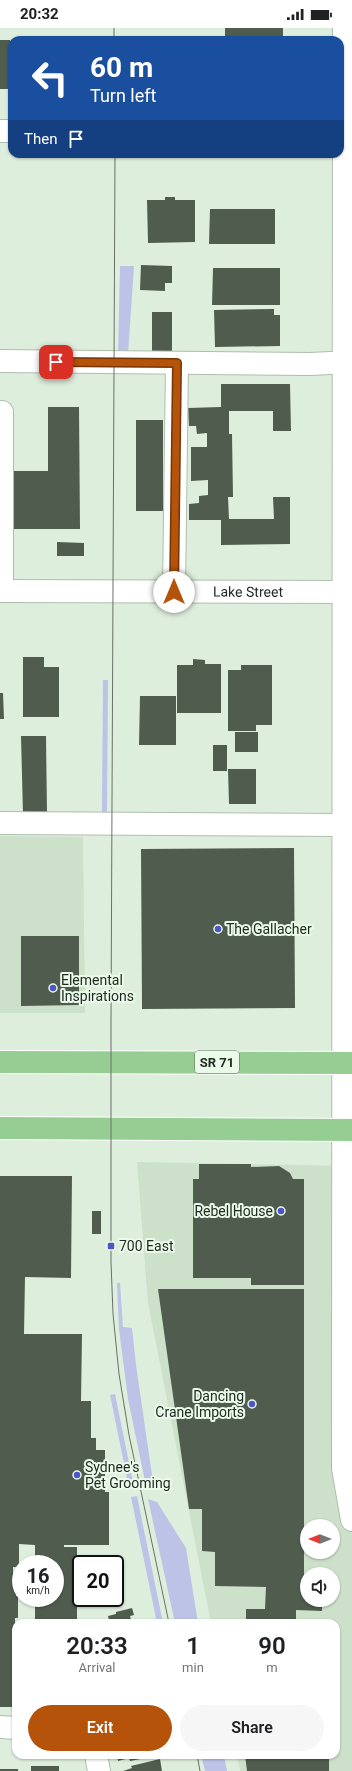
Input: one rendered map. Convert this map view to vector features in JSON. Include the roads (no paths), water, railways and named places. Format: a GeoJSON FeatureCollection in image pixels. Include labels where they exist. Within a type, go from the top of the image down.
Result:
{"type":"FeatureCollection","features":[{"type":"Feature","properties":{"kind":"main road","name":"SR 71"},"geometry":{"type":"LineString","coordinates":[[0,1062],[347,1063]]}},
{"type":"Feature","properties":{"kind":"main road"},"geometry":{"type":"LineString","coordinates":[[0,1128],[347,1130]]}},
{"type":"Feature","properties":{"kind":"street"},"geometry":{"type":"LineString","coordinates":[[344,28],[348,362],[346,834],[347,1288],[342,1468],[352,1517]]}},
{"type":"Feature","properties":{"kind":"street"},"geometry":{"type":"LineString","coordinates":[[0,361],[177,363],[348,362]]}},
{"type":"Feature","properties":{"kind":"street"},"geometry":{"type":"LineString","coordinates":[[174,592],[177,363]]}},
{"type":"Feature","properties":{"kind":"street"},"geometry":{"type":"LineString","coordinates":[[1,591],[2,412]]}},
{"type":"Feature","properties":{"kind":"street","name":"Lake Street"},"geometry":{"type":"LineString","coordinates":[[1,591],[347,592]]}},
{"type":"Feature","properties":{"kind":"street"},"geometry":{"type":"LineString","coordinates":[[0,823],[346,834]]}},
{"type":"Feature","properties":{"kind":"street"},"geometry":{"type":"LineString","coordinates":[[0,1727],[12,1728]]}},
{"type":"Feature","properties":{"kind":"street"},"geometry":{"type":"LineString","coordinates":[[97,1759],[99,1771]]}},
{"type":"Feature","properties":{"kind":"tram line"},"geometry":{"type":"LineString","coordinates":[[114,28],[114,36]]}},
{"type":"Feature","properties":{"kind":"tram line"},"geometry":{"type":"LineString","coordinates":[[115,158],[111,1262],[113,1314],[119,1374],[129,1435],[168,1619]]}},
{"type":"Feature","properties":{"kind":"tram line"},"geometry":{"type":"LineString","coordinates":[[198,1759],[200,1771]]}},
{"type":"Feature","properties":{"kind":"place","name":"The Gallacher"},"geometry":{"type":"Point","coordinates":[218,929]}},
{"type":"Feature","properties":{"kind":"place","name":"Elemental Inspirations"},"geometry":{"type":"Point","coordinates":[53,988]}},
{"type":"Feature","properties":{"kind":"place","name":"Rebel House"},"geometry":{"type":"Point","coordinates":[281,1211]}},
{"type":"Feature","properties":{"kind":"place","name":"700 East"},"geometry":{"type":"Point","coordinates":[111,1246]}},
{"type":"Feature","properties":{"kind":"place","name":"Dancing Crane Imports"},"geometry":{"type":"Point","coordinates":[252,1404]}},
{"type":"Feature","properties":{"kind":"place","name":"Sydnee's Pet Grooming"},"geometry":{"type":"Point","coordinates":[77,1475]}}]}
